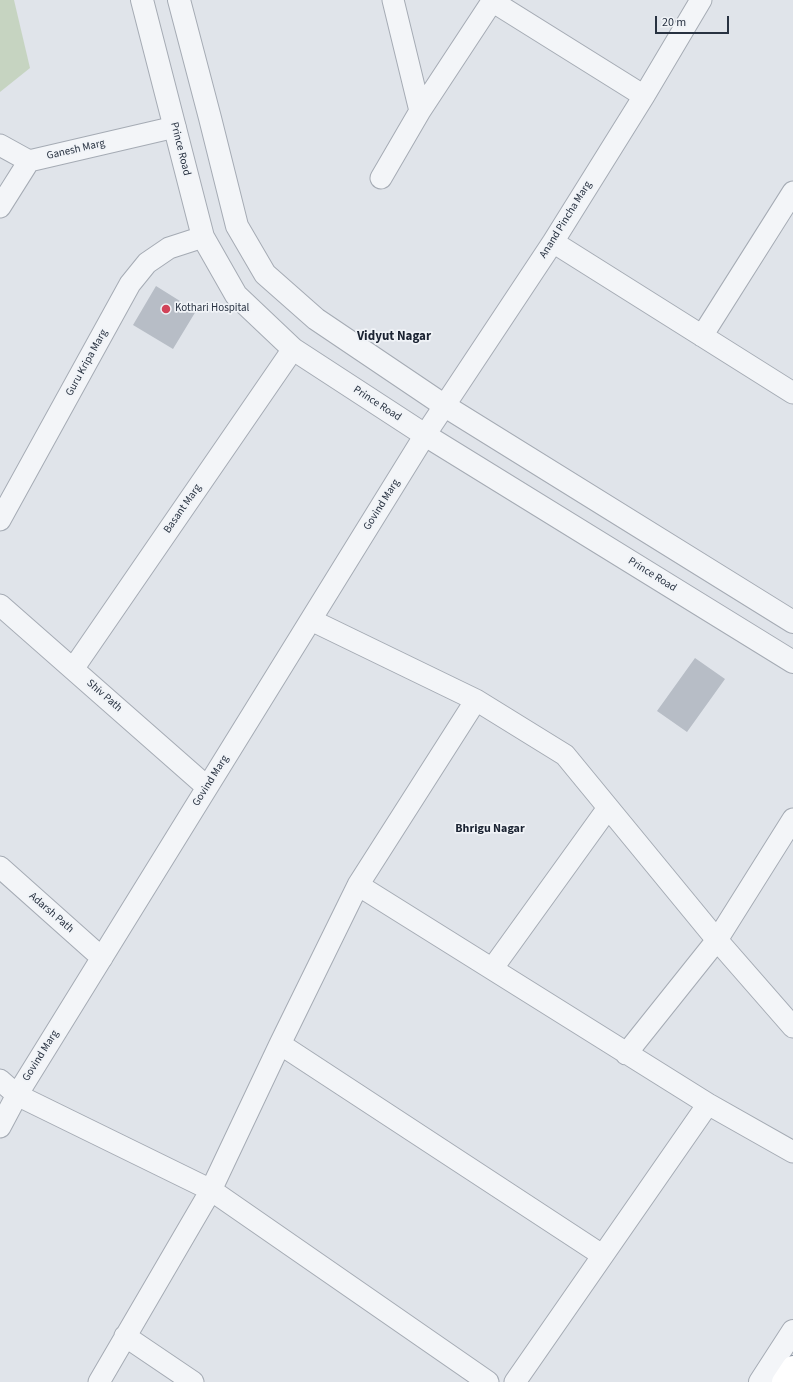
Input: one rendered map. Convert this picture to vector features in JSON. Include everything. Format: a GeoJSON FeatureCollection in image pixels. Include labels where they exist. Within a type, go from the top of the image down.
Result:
{"type":"FeatureCollection","features":[{"type":"Feature","properties":{"kind":"highway"},"geometry":{"type":"LineString","coordinates":[[783,1382],[793,1367]]}},
{"type":"Feature","properties":{"kind":"street","name":"Prince Road"},"geometry":{"type":"LineString","coordinates":[[142,0],[202,237],[236,295],[293,349],[425,436],[793,662]]}},
{"type":"Feature","properties":{"kind":"street"},"geometry":{"type":"LineString","coordinates":[[179,0],[237,226],[265,274],[316,319],[445,406],[793,622]]}},
{"type":"Feature","properties":{"kind":"street"},"geometry":{"type":"LineString","coordinates":[[393,0],[420,111]]}},
{"type":"Feature","properties":{"kind":"street","name":"Anand Pincha Marg"},"geometry":{"type":"LineString","coordinates":[[425,436],[553,242],[644,96],[701,0]]}},
{"type":"Feature","properties":{"kind":"street"},"geometry":{"type":"LineString","coordinates":[[381,178],[420,111],[493,1],[644,96]]}},
{"type":"Feature","properties":{"kind":"street","name":"Ganesh Marg"},"geometry":{"type":"LineString","coordinates":[[29,161],[175,127]]}},
{"type":"Feature","properties":{"kind":"street"},"geometry":{"type":"LineString","coordinates":[[0,145],[29,161],[0,207]]}},
{"type":"Feature","properties":{"kind":"street"},"geometry":{"type":"LineString","coordinates":[[702,336],[792,195]]}},
{"type":"Feature","properties":{"kind":"street","name":"Guru Kripa Marg"},"geometry":{"type":"LineString","coordinates":[[0,520],[130,284],[148,263],[169,248],[202,237]]}},
{"type":"Feature","properties":{"kind":"street"},"geometry":{"type":"LineString","coordinates":[[553,242],[793,393]]}},
{"type":"Feature","properties":{"kind":"street","name":"Basant Marg"},"geometry":{"type":"LineString","coordinates":[[73,669],[293,349]]}},
{"type":"Feature","properties":{"kind":"street","name":"Govind Marg"},"geometry":{"type":"LineString","coordinates":[[0,1127],[17,1095],[425,436]]}},
{"type":"Feature","properties":{"kind":"street","name":"Shiv Path"},"geometry":{"type":"LineString","coordinates":[[0,605],[207,787]]}},
{"type":"Feature","properties":{"kind":"street"},"geometry":{"type":"LineString","coordinates":[[311,620],[476,700],[566,755],[717,940],[793,1027]]}},
{"type":"Feature","properties":{"kind":"street"},"geometry":{"type":"LineString","coordinates":[[99,1382],[211,1190],[280,1044],[358,885],[476,700]]}},
{"type":"Feature","properties":{"kind":"street"},"geometry":{"type":"LineString","coordinates":[[492,969],[608,808]]}},
{"type":"Feature","properties":{"kind":"street"},"geometry":{"type":"LineString","coordinates":[[626,1054],[717,940],[793,819]]}},
{"type":"Feature","properties":{"kind":"street","name":"Adarsh Path"},"geometry":{"type":"LineString","coordinates":[[0,868],[102,958]]}},
{"type":"Feature","properties":{"kind":"street"},"geometry":{"type":"LineString","coordinates":[[358,885],[626,1054],[708,1104],[793,1152]]}},
{"type":"Feature","properties":{"kind":"street"},"geometry":{"type":"LineString","coordinates":[[280,1044],[602,1255]]}},
{"type":"Feature","properties":{"kind":"street"},"geometry":{"type":"LineString","coordinates":[[0,1080],[17,1095],[211,1190],[488,1382]]}},
{"type":"Feature","properties":{"kind":"street"},"geometry":{"type":"LineString","coordinates":[[515,1382],[708,1104]]}},
{"type":"Feature","properties":{"kind":"street"},"geometry":{"type":"LineString","coordinates":[[125,1336],[193,1382]]}},
{"type":"Feature","properties":{"kind":"street"},"geometry":{"type":"LineString","coordinates":[[760,1382],[790,1343]]}},
{"type":"Feature","properties":{"kind":"green space"},"geometry":{"type":"Polygon","coordinates":[[[0,0],[14,0],[30,68],[0,92],[0,0]]]}},
{"type":"Feature","properties":{"kind":"building"},"geometry":{"type":"Polygon","coordinates":[[[156,286],[196,311],[173,349],[133,325],[156,286]]]}},
{"type":"Feature","properties":{"kind":"building"},"geometry":{"type":"Polygon","coordinates":[[[695,658],[725,679],[687,732],[657,711],[695,658]]]}},
{"type":"Feature","properties":{"kind":"place","name":"Kothari Hospital"},"geometry":{"type":"Point","coordinates":[166,309]}},
{"type":"Feature","properties":{"kind":"district","name":"Vidyut Nagar"},"geometry":{"type":"Point","coordinates":[394,337]}},
{"type":"Feature","properties":{"kind":"district","name":"Bhrigu Nagar"},"geometry":{"type":"Point","coordinates":[490,829]}}]}
